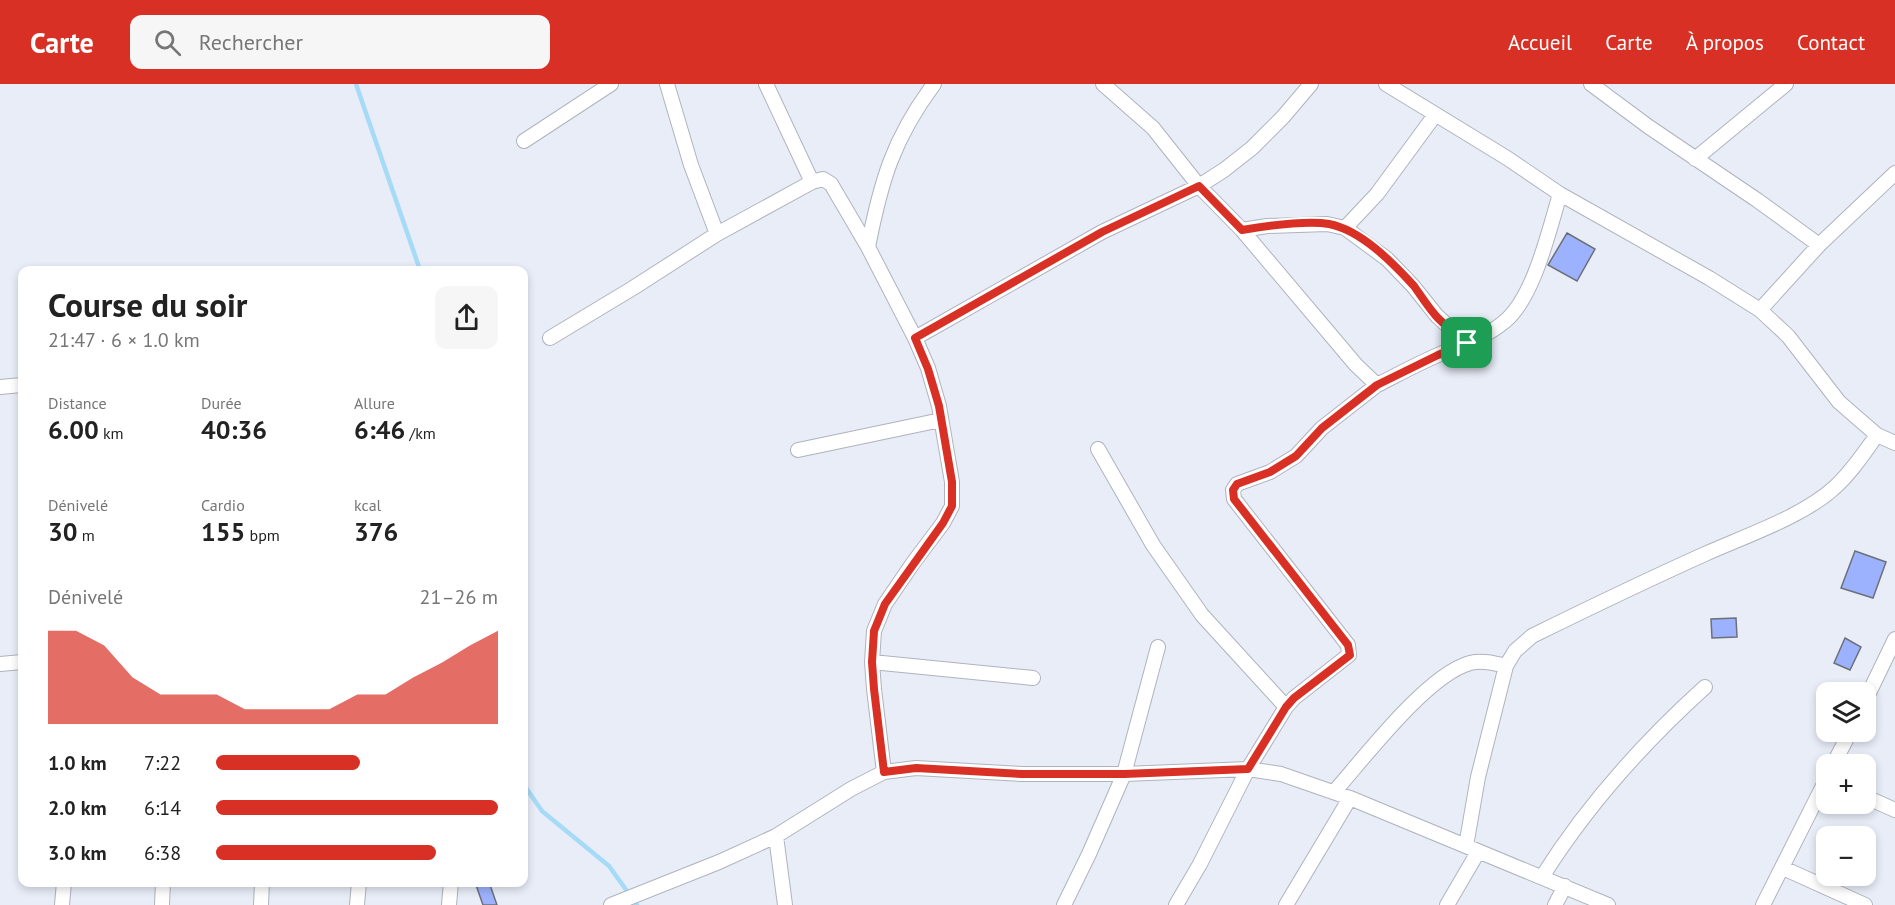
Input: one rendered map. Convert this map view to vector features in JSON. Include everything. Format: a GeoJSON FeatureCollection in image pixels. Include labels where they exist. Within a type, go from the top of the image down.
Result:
{"type":"FeatureCollection","features":[{"type":"Feature","properties":{"kind":"street"},"geometry":{"type":"LineString","coordinates":[[524,141],[611,84]]}},
{"type":"Feature","properties":{"kind":"street"},"geometry":{"type":"LineString","coordinates":[[667,84],[692,165],[717,234]]}},
{"type":"Feature","properties":{"kind":"street"},"geometry":{"type":"LineString","coordinates":[[766,84],[812,182]]}},
{"type":"Feature","properties":{"kind":"street"},"geometry":{"type":"LineString","coordinates":[[868,247],[879,193],[892,156],[904,128],[934,84]]}},
{"type":"Feature","properties":{"kind":"street"},"geometry":{"type":"LineString","coordinates":[[1103,84],[1153,128],[1199,186],[1242,230],[1356,365],[1377,385]]}},
{"type":"Feature","properties":{"kind":"street"},"geometry":{"type":"LineString","coordinates":[[915,338],[1102,232],[1199,186],[1224,170],[1252,148],[1311,84]]}},
{"type":"Feature","properties":{"kind":"street"},"geometry":{"type":"LineString","coordinates":[[1386,84],[1507,158],[1560,194],[1709,278],[1760,310],[1788,336],[1839,402],[1877,435],[1895,443]]}},
{"type":"Feature","properties":{"kind":"street"},"geometry":{"type":"LineString","coordinates":[[1695,159],[1786,84]]}},
{"type":"Feature","properties":{"kind":"street"},"geometry":{"type":"LineString","coordinates":[[1597,86],[1695,159],[1819,245]]}},
{"type":"Feature","properties":{"kind":"street"},"geometry":{"type":"LineString","coordinates":[[1345,228],[1377,194],[1435,115]]}},
{"type":"Feature","properties":{"kind":"street"},"geometry":{"type":"LineString","coordinates":[[1760,310],[1819,245],[1895,173]]}},
{"type":"Feature","properties":{"kind":"street"},"geometry":{"type":"LineString","coordinates":[[550,338],[717,234],[812,182],[823,179],[831,184],[868,247],[915,338],[928,369],[941,420],[952,482],[952,506],[943,523],[885,604],[874,631],[872,662],[884,772]]}},
{"type":"Feature","properties":{"kind":"street"},"geometry":{"type":"LineString","coordinates":[[1176,905],[1200,864],[1248,769],[1286,707],[1294,698],[1350,655],[1350,649],[1234,499],[1233,490],[1237,484],[1270,472],[1296,456],[1322,428],[1377,385],[1467,343],[1504,322],[1526,293],[1536,270],[1560,194]]}},
{"type":"Feature","properties":{"kind":"street"},"geometry":{"type":"LineString","coordinates":[[1242,230],[1267,226],[1327,224],[1345,228],[1387,259],[1437,316],[1467,343]]}},
{"type":"Feature","properties":{"kind":"street"},"geometry":{"type":"LineString","coordinates":[[0,387],[18,385]]}},
{"type":"Feature","properties":{"kind":"street"},"geometry":{"type":"LineString","coordinates":[[798,450],[941,420]]}},
{"type":"Feature","properties":{"kind":"street"},"geometry":{"type":"LineString","coordinates":[[1447,905],[1472,849],[1478,777],[1506,666],[1515,651],[1532,636],[1815,503],[1835,488],[1877,435]]}},
{"type":"Feature","properties":{"kind":"street"},"geometry":{"type":"LineString","coordinates":[[1098,449],[1153,545],[1202,615],[1286,707]]}},
{"type":"Feature","properties":{"kind":"street"},"geometry":{"type":"LineString","coordinates":[[1874,682],[1895,639]]}},
{"type":"Feature","properties":{"kind":"street"},"geometry":{"type":"LineString","coordinates":[[1064,905],[1124,774],[1158,647]]}},
{"type":"Feature","properties":{"kind":"street"},"geometry":{"type":"LineString","coordinates":[[0,664],[18,662]]}},
{"type":"Feature","properties":{"kind":"street"},"geometry":{"type":"LineString","coordinates":[[872,662],[1033,678]]}},
{"type":"Feature","properties":{"kind":"street"},"geometry":{"type":"LineString","coordinates":[[1334,792],[1416,700],[1439,680],[1471,662],[1487,662],[1506,666]]}},
{"type":"Feature","properties":{"kind":"street"},"geometry":{"type":"LineString","coordinates":[[1542,877],[1566,839],[1593,805],[1669,719],[1705,687]]}},
{"type":"Feature","properties":{"kind":"street"},"geometry":{"type":"LineString","coordinates":[[611,905],[719,862],[776,836],[851,789],[884,772],[916,768],[1022,774],[1124,774],[1248,769],[1281,774],[1350,798],[1608,905]]}},
{"type":"Feature","properties":{"kind":"street"},"geometry":{"type":"LineString","coordinates":[[1286,905],[1350,798]]}},
{"type":"Feature","properties":{"kind":"street"},"geometry":{"type":"LineString","coordinates":[[1763,905],[1816,801]]}},
{"type":"Feature","properties":{"kind":"street"},"geometry":{"type":"LineString","coordinates":[[1876,801],[1895,810]]}},
{"type":"Feature","properties":{"kind":"street"},"geometry":{"type":"LineString","coordinates":[[776,836],[785,905]]}},
{"type":"Feature","properties":{"kind":"street"},"geometry":{"type":"LineString","coordinates":[[1783,868],[1864,905]]}},
{"type":"Feature","properties":{"kind":"street"},"geometry":{"type":"LineString","coordinates":[[1555,905],[1565,886]]}},
{"type":"Feature","properties":{"kind":"street"},"geometry":{"type":"LineString","coordinates":[[62,905],[64,887]]}},
{"type":"Feature","properties":{"kind":"street"},"geometry":{"type":"LineString","coordinates":[[162,905],[163,887]]}},
{"type":"Feature","properties":{"kind":"street"},"geometry":{"type":"LineString","coordinates":[[261,905],[262,887]]}},
{"type":"Feature","properties":{"kind":"street"},"geometry":{"type":"LineString","coordinates":[[357,905],[358,887]]}},
{"type":"Feature","properties":{"kind":"street"},"geometry":{"type":"LineString","coordinates":[[449,905],[451,887]]}},
{"type":"Feature","properties":{"kind":"building"},"geometry":{"type":"Polygon","coordinates":[[[1567,233],[1595,249],[1577,281],[1548,265],[1567,233]]]}},
{"type":"Feature","properties":{"kind":"building"},"geometry":{"type":"Polygon","coordinates":[[[1855,551],[1886,562],[1873,598],[1841,588],[1855,551]]]}},
{"type":"Feature","properties":{"kind":"building"},"geometry":{"type":"Polygon","coordinates":[[[1736,618],[1737,637],[1712,638],[1711,619],[1736,618]]]}},
{"type":"Feature","properties":{"kind":"building"},"geometry":{"type":"Polygon","coordinates":[[[1845,638],[1861,647],[1850,670],[1834,663],[1845,638]]]}},
{"type":"Feature","properties":{"kind":"building"},"geometry":{"type":"Polygon","coordinates":[[[477,887],[491,887],[497,905],[483,905],[477,887]]]}},
{"type":"Feature","properties":{"kind":"waterway"},"geometry":{"type":"LineString","coordinates":[[356,84],[419,266]]}},
{"type":"Feature","properties":{"kind":"waterway"},"geometry":{"type":"LineString","coordinates":[[528,791],[542,811],[609,866],[637,905]]}},
{"type":"Feature","properties":{"kind":"route"},"geometry":{"type":"LineString","coordinates":[[1199,186],[1242,230],[1267,226],[1327,224],[1345,228],[1357,235],[1387,259],[1437,316],[1467,343],[1377,385],[1322,428],[1296,456],[1270,472],[1237,484],[1233,490],[1234,499],[1350,649],[1350,655],[1294,698],[1286,707],[1248,769],[1124,774],[1022,774],[916,768],[884,772],[872,662],[874,631],[885,604],[943,523],[952,506],[952,482],[939,406],[928,369],[915,338],[1102,232],[1199,186]]}}]}
